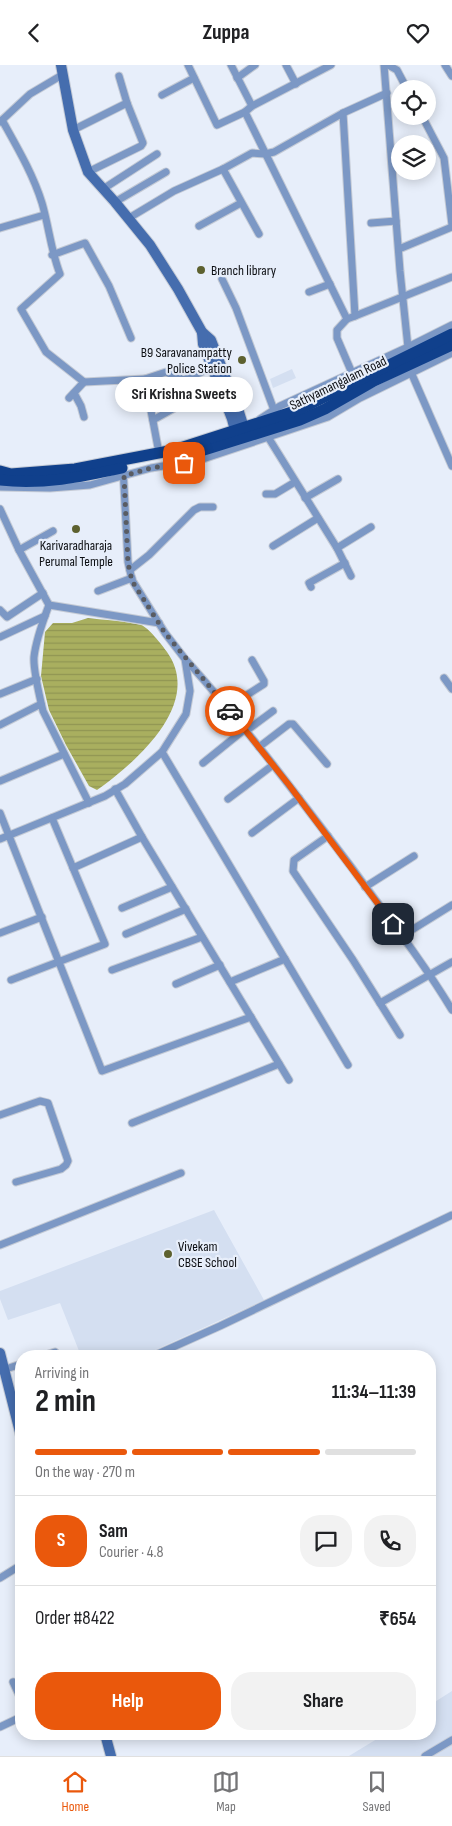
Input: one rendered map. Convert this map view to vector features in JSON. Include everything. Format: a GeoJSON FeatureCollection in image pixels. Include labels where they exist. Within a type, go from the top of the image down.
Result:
{"type":"FeatureCollection","features":[{"type":"Feature","properties":{"kind":"highway"},"geometry":{"type":"LineString","coordinates":[[409,360],[452,333]]}},
{"type":"Feature","properties":{"kind":"highway","name":"Sathyamangalam Road"},"geometry":{"type":"LineString","coordinates":[[0,481],[20,483],[78,478],[123,471],[204,450],[243,432],[308,416],[409,360],[452,345]]}},
{"type":"Feature","properties":{"kind":"highway"},"geometry":{"type":"LineString","coordinates":[[0,471],[11,473],[75,469],[174,450],[243,432]]}},
{"type":"Feature","properties":{"kind":"main road"},"geometry":{"type":"LineString","coordinates":[[62,70],[73,130],[88,172],[150,245],[202,332],[211,340],[243,432]]}},
{"type":"Feature","properties":{"kind":"main road"},"geometry":{"type":"LineString","coordinates":[[202,332],[203,344],[232,419],[243,432]]}},
{"type":"Feature","properties":{"kind":"main road"},"geometry":{"type":"LineString","coordinates":[[0,1353],[2,1371],[15,1404]]}},
{"type":"Feature","properties":{"kind":"main road"},"geometry":{"type":"LineString","coordinates":[[107,1740],[111,1756]]}},
{"type":"Feature","properties":{"kind":"street"},"geometry":{"type":"LineString","coordinates":[[188,65],[217,125],[332,65]]}},
{"type":"Feature","properties":{"kind":"street"},"geometry":{"type":"LineString","coordinates":[[231,65],[252,106]]}},
{"type":"Feature","properties":{"kind":"street"},"geometry":{"type":"LineString","coordinates":[[237,78],[255,65]]}},
{"type":"Feature","properties":{"kind":"street"},"geometry":{"type":"LineString","coordinates":[[286,65],[296,84]]}},
{"type":"Feature","properties":{"kind":"street"},"geometry":{"type":"LineString","coordinates":[[402,80],[397,70],[386,65],[386,93],[409,360],[452,466]]}},
{"type":"Feature","properties":{"kind":"street"},"geometry":{"type":"LineString","coordinates":[[445,65],[452,76]]}},
{"type":"Feature","properties":{"kind":"street"},"geometry":{"type":"LineString","coordinates":[[62,70],[30,94],[1,121],[25,161],[42,203],[52,255],[60,274],[21,309],[46,352],[84,383]]}},
{"type":"Feature","properties":{"kind":"street"},"geometry":{"type":"LineString","coordinates":[[88,172],[141,146],[143,143],[127,103],[119,75]]}},
{"type":"Feature","properties":{"kind":"street"},"geometry":{"type":"LineString","coordinates":[[162,95],[194,78]]}},
{"type":"Feature","properties":{"kind":"street"},"geometry":{"type":"LineString","coordinates":[[129,218],[174,191],[223,169],[252,153],[266,155],[274,152],[343,113],[386,93]]}},
{"type":"Feature","properties":{"kind":"street"},"geometry":{"type":"LineString","coordinates":[[73,130],[127,103]]}},
{"type":"Feature","properties":{"kind":"street"},"geometry":{"type":"LineString","coordinates":[[245,112],[347,319]]}},
{"type":"Feature","properties":{"kind":"street"},"geometry":{"type":"LineString","coordinates":[[343,113],[354,317]]}},
{"type":"Feature","properties":{"kind":"street"},"geometry":{"type":"LineString","coordinates":[[399,249],[452,226],[444,158],[427,125]]}},
{"type":"Feature","properties":{"kind":"street"},"geometry":{"type":"LineString","coordinates":[[103,189],[157,155]]}},
{"type":"Feature","properties":{"kind":"street"},"geometry":{"type":"LineString","coordinates":[[223,169],[259,234]]}},
{"type":"Feature","properties":{"kind":"street"},"geometry":{"type":"LineString","coordinates":[[115,202],[166,172]]}},
{"type":"Feature","properties":{"kind":"street"},"geometry":{"type":"LineString","coordinates":[[199,226],[242,203]]}},
{"type":"Feature","properties":{"kind":"street"},"geometry":{"type":"LineString","coordinates":[[0,228],[44,215]]}},
{"type":"Feature","properties":{"kind":"street"},"geometry":{"type":"LineString","coordinates":[[372,223],[396,221]]}},
{"type":"Feature","properties":{"kind":"street"},"geometry":{"type":"LineString","coordinates":[[52,255],[85,243],[109,286],[131,338]]}},
{"type":"Feature","properties":{"kind":"street"},"geometry":{"type":"LineString","coordinates":[[352,373],[337,338],[337,330],[347,319],[452,277]]}},
{"type":"Feature","properties":{"kind":"street"},"geometry":{"type":"LineString","coordinates":[[222,279],[236,308],[274,410]]}},
{"type":"Feature","properties":{"kind":"street"},"geometry":{"type":"LineString","coordinates":[[308,292],[330,285]]}},
{"type":"Feature","properties":{"kind":"street"},"geometry":{"type":"LineString","coordinates":[[0,487],[50,488],[90,485],[123,471],[200,460],[328,417],[360,398],[452,325]]}},
{"type":"Feature","properties":{"kind":"street"},"geometry":{"type":"LineString","coordinates":[[243,432],[274,410],[352,373],[409,360],[452,353]]}},
{"type":"Feature","properties":{"kind":"street"},"geometry":{"type":"LineString","coordinates":[[84,417],[81,406],[71,395],[84,383],[145,379],[166,372],[184,380],[212,367]]}},
{"type":"Feature","properties":{"kind":"street"},"geometry":{"type":"LineString","coordinates":[[145,379],[159,453]]}},
{"type":"Feature","properties":{"kind":"street"},"geometry":{"type":"LineString","coordinates":[[153,420],[186,402],[184,380]]}},
{"type":"Feature","properties":{"kind":"street"},"geometry":{"type":"LineString","coordinates":[[268,437],[337,548],[351,576]]}},
{"type":"Feature","properties":{"kind":"street"},"geometry":{"type":"LineString","coordinates":[[123,471],[128,563],[132,578],[159,623],[185,659],[228,707],[328,836],[431,975],[452,1010]]}},
{"type":"Feature","properties":{"kind":"street"},"geometry":{"type":"LineString","coordinates":[[305,498],[338,479]]}},
{"type":"Feature","properties":{"kind":"street"},"geometry":{"type":"LineString","coordinates":[[266,494],[274,494],[295,483]]}},
{"type":"Feature","properties":{"kind":"street"},"geometry":{"type":"LineString","coordinates":[[130,570],[149,555],[194,510],[200,507],[213,507]]}},
{"type":"Feature","properties":{"kind":"street"},"geometry":{"type":"LineString","coordinates":[[0,509],[19,551],[50,605]]}},
{"type":"Feature","properties":{"kind":"street"},"geometry":{"type":"LineString","coordinates":[[273,546],[318,518]]}},
{"type":"Feature","properties":{"kind":"street"},"geometry":{"type":"LineString","coordinates":[[337,548],[371,527]]}},
{"type":"Feature","properties":{"kind":"street"},"geometry":{"type":"LineString","coordinates":[[19,551],[53,531]]}},
{"type":"Feature","properties":{"kind":"street"},"geometry":{"type":"LineString","coordinates":[[311,587],[309,583],[345,563]]}},
{"type":"Feature","properties":{"kind":"street"},"geometry":{"type":"LineString","coordinates":[[98,591],[132,578]]}},
{"type":"Feature","properties":{"kind":"street"},"geometry":{"type":"LineString","coordinates":[[0,611],[7,617],[43,593]]}},
{"type":"Feature","properties":{"kind":"street"},"geometry":{"type":"LineString","coordinates":[[50,605],[159,623]]}},
{"type":"Feature","properties":{"kind":"street"},"geometry":{"type":"LineString","coordinates":[[50,605],[45,616],[34,659],[41,704],[88,803]]}},
{"type":"Feature","properties":{"kind":"street"},"geometry":{"type":"LineString","coordinates":[[0,637],[45,616]]}},
{"type":"Feature","properties":{"kind":"street"},"geometry":{"type":"LineString","coordinates":[[0,839],[105,796],[126,783],[162,752],[186,714],[190,691],[185,659]]}},
{"type":"Feature","properties":{"kind":"street"},"geometry":{"type":"LineString","coordinates":[[228,707],[264,684],[252,661]]}},
{"type":"Feature","properties":{"kind":"street"},"geometry":{"type":"LineString","coordinates":[[444,678],[452,689]]}},
{"type":"Feature","properties":{"kind":"street"},"geometry":{"type":"LineString","coordinates":[[0,694],[37,679]]}},
{"type":"Feature","properties":{"kind":"street"},"geometry":{"type":"LineString","coordinates":[[0,725],[41,704]]}},
{"type":"Feature","properties":{"kind":"street"},"geometry":{"type":"LineString","coordinates":[[203,763],[273,711]]}},
{"type":"Feature","properties":{"kind":"street"},"geometry":{"type":"LineString","coordinates":[[259,747],[293,724],[326,765]]}},
{"type":"Feature","properties":{"kind":"street"},"geometry":{"type":"LineString","coordinates":[[162,752],[348,1065]]}},
{"type":"Feature","properties":{"kind":"street"},"geometry":{"type":"LineString","coordinates":[[0,781],[64,754]]}},
{"type":"Feature","properties":{"kind":"street"},"geometry":{"type":"LineString","coordinates":[[228,799],[273,765]]}},
{"type":"Feature","properties":{"kind":"street"},"geometry":{"type":"LineString","coordinates":[[115,789],[142,837],[289,1079]]}},
{"type":"Feature","properties":{"kind":"street"},"geometry":{"type":"LineString","coordinates":[[252,833],[299,798]]}},
{"type":"Feature","properties":{"kind":"street"},"geometry":{"type":"LineString","coordinates":[[0,813],[102,1071],[251,1017]]}},
{"type":"Feature","properties":{"kind":"street"},"geometry":{"type":"LineString","coordinates":[[11,980],[105,944],[52,818]]}},
{"type":"Feature","properties":{"kind":"street"},"geometry":{"type":"LineString","coordinates":[[328,836],[294,860],[293,871],[353,960],[400,1035]]}},
{"type":"Feature","properties":{"kind":"street"},"geometry":{"type":"LineString","coordinates":[[74,869],[142,837]]}},
{"type":"Feature","properties":{"kind":"street"},"geometry":{"type":"LineString","coordinates":[[365,887],[414,856]]}},
{"type":"Feature","properties":{"kind":"street"},"geometry":{"type":"LineString","coordinates":[[122,909],[172,887]]}},
{"type":"Feature","properties":{"kind":"street"},"geometry":{"type":"LineString","coordinates":[[402,936],[452,905]]}},
{"type":"Feature","properties":{"kind":"street"},"geometry":{"type":"LineString","coordinates":[[126,934],[186,909]]}},
{"type":"Feature","properties":{"kind":"street"},"geometry":{"type":"LineString","coordinates":[[0,933],[42,917]]}},
{"type":"Feature","properties":{"kind":"street"},"geometry":{"type":"LineString","coordinates":[[112,970],[202,937]]}},
{"type":"Feature","properties":{"kind":"street"},"geometry":{"type":"LineString","coordinates":[[230,983],[285,959]]}},
{"type":"Feature","properties":{"kind":"street"},"geometry":{"type":"LineString","coordinates":[[380,1003],[452,962]]}},
{"type":"Feature","properties":{"kind":"street"},"geometry":{"type":"LineString","coordinates":[[176,984],[220,965]]}},
{"type":"Feature","properties":{"kind":"street"},"geometry":{"type":"LineString","coordinates":[[132,1123],[279,1064]]}},
{"type":"Feature","properties":{"kind":"street"},"geometry":{"type":"LineString","coordinates":[[0,1115],[40,1101],[48,1103],[68,1161],[61,1169],[16,1182]]}},
{"type":"Feature","properties":{"kind":"street"},"geometry":{"type":"LineString","coordinates":[[0,1245],[181,1173]]}},
{"type":"Feature","properties":{"kind":"street"},"geometry":{"type":"LineString","coordinates":[[166,1350],[452,1215]]}},
{"type":"Feature","properties":{"kind":"street"},"geometry":{"type":"LineString","coordinates":[[2,1371],[15,1366]]}},
{"type":"Feature","properties":{"kind":"street"},"geometry":{"type":"LineString","coordinates":[[0,1578],[15,1569]]}},
{"type":"Feature","properties":{"kind":"street"},"geometry":{"type":"LineString","coordinates":[[13,1682],[15,1686]]}},
{"type":"Feature","properties":{"kind":"street"},"geometry":{"type":"LineString","coordinates":[[0,1727],[15,1720]]}},
{"type":"Feature","properties":{"kind":"street"},"geometry":{"type":"LineString","coordinates":[[425,1756],[452,1740]]}},
{"type":"Feature","properties":{"kind":"shaded area"},"geometry":{"type":"Polygon","coordinates":[[[292,369],[296,378],[273,388],[270,379],[292,369]]]}},
{"type":"Feature","properties":{"kind":"shaded area"},"geometry":{"type":"Polygon","coordinates":[[[88,618],[144,626],[167,652],[176,672],[177,692],[171,711],[160,730],[146,748],[97,790],[89,786],[66,745],[49,710],[41,676],[45,632],[53,623],[72,623],[88,618]]]}},
{"type":"Feature","properties":{"kind":"shaded area","name":"Vivekam CBSE School"},"geometry":{"type":"Polygon","coordinates":[[[214,1210],[264,1300],[155,1350],[79,1350],[60,1303],[8,1320],[0,1299],[0,1291],[214,1210]]]}},
{"type":"Feature","properties":{"kind":"shaded area"},"geometry":{"type":"Polygon","coordinates":[[[452,1691],[452,1756],[349,1756],[375,1740],[436,1740],[436,1701],[452,1691]]]}},
{"type":"Feature","properties":{"kind":"way so far"},"geometry":{"type":"LineString","coordinates":[[184,463],[151,468],[124,476],[128,563],[132,581],[165,633],[230,711]]}},
{"type":"Feature","properties":{"kind":"place","name":"Branch library"},"geometry":{"type":"Point","coordinates":[201,270]}},
{"type":"Feature","properties":{"kind":"place","name":"B9 Saravanampatty Police Station"},"geometry":{"type":"Point","coordinates":[242,360]}},
{"type":"Feature","properties":{"kind":"place","name":"Sri Krishna Sweets"},"geometry":{"type":"Point","coordinates":[184,463]}},
{"type":"Feature","properties":{"kind":"place","name":"Karivaradharaja Perumal Temple"},"geometry":{"type":"Point","coordinates":[76,529]}},
{"type":"Feature","properties":{"kind":"place","name":"Vivekam CBSE School"},"geometry":{"type":"Point","coordinates":[168,1254]}},
{"type":"Feature","properties":{"kind":"route"},"geometry":{"type":"LineString","coordinates":[[230,711],[289,785],[393,924]]}}]}
